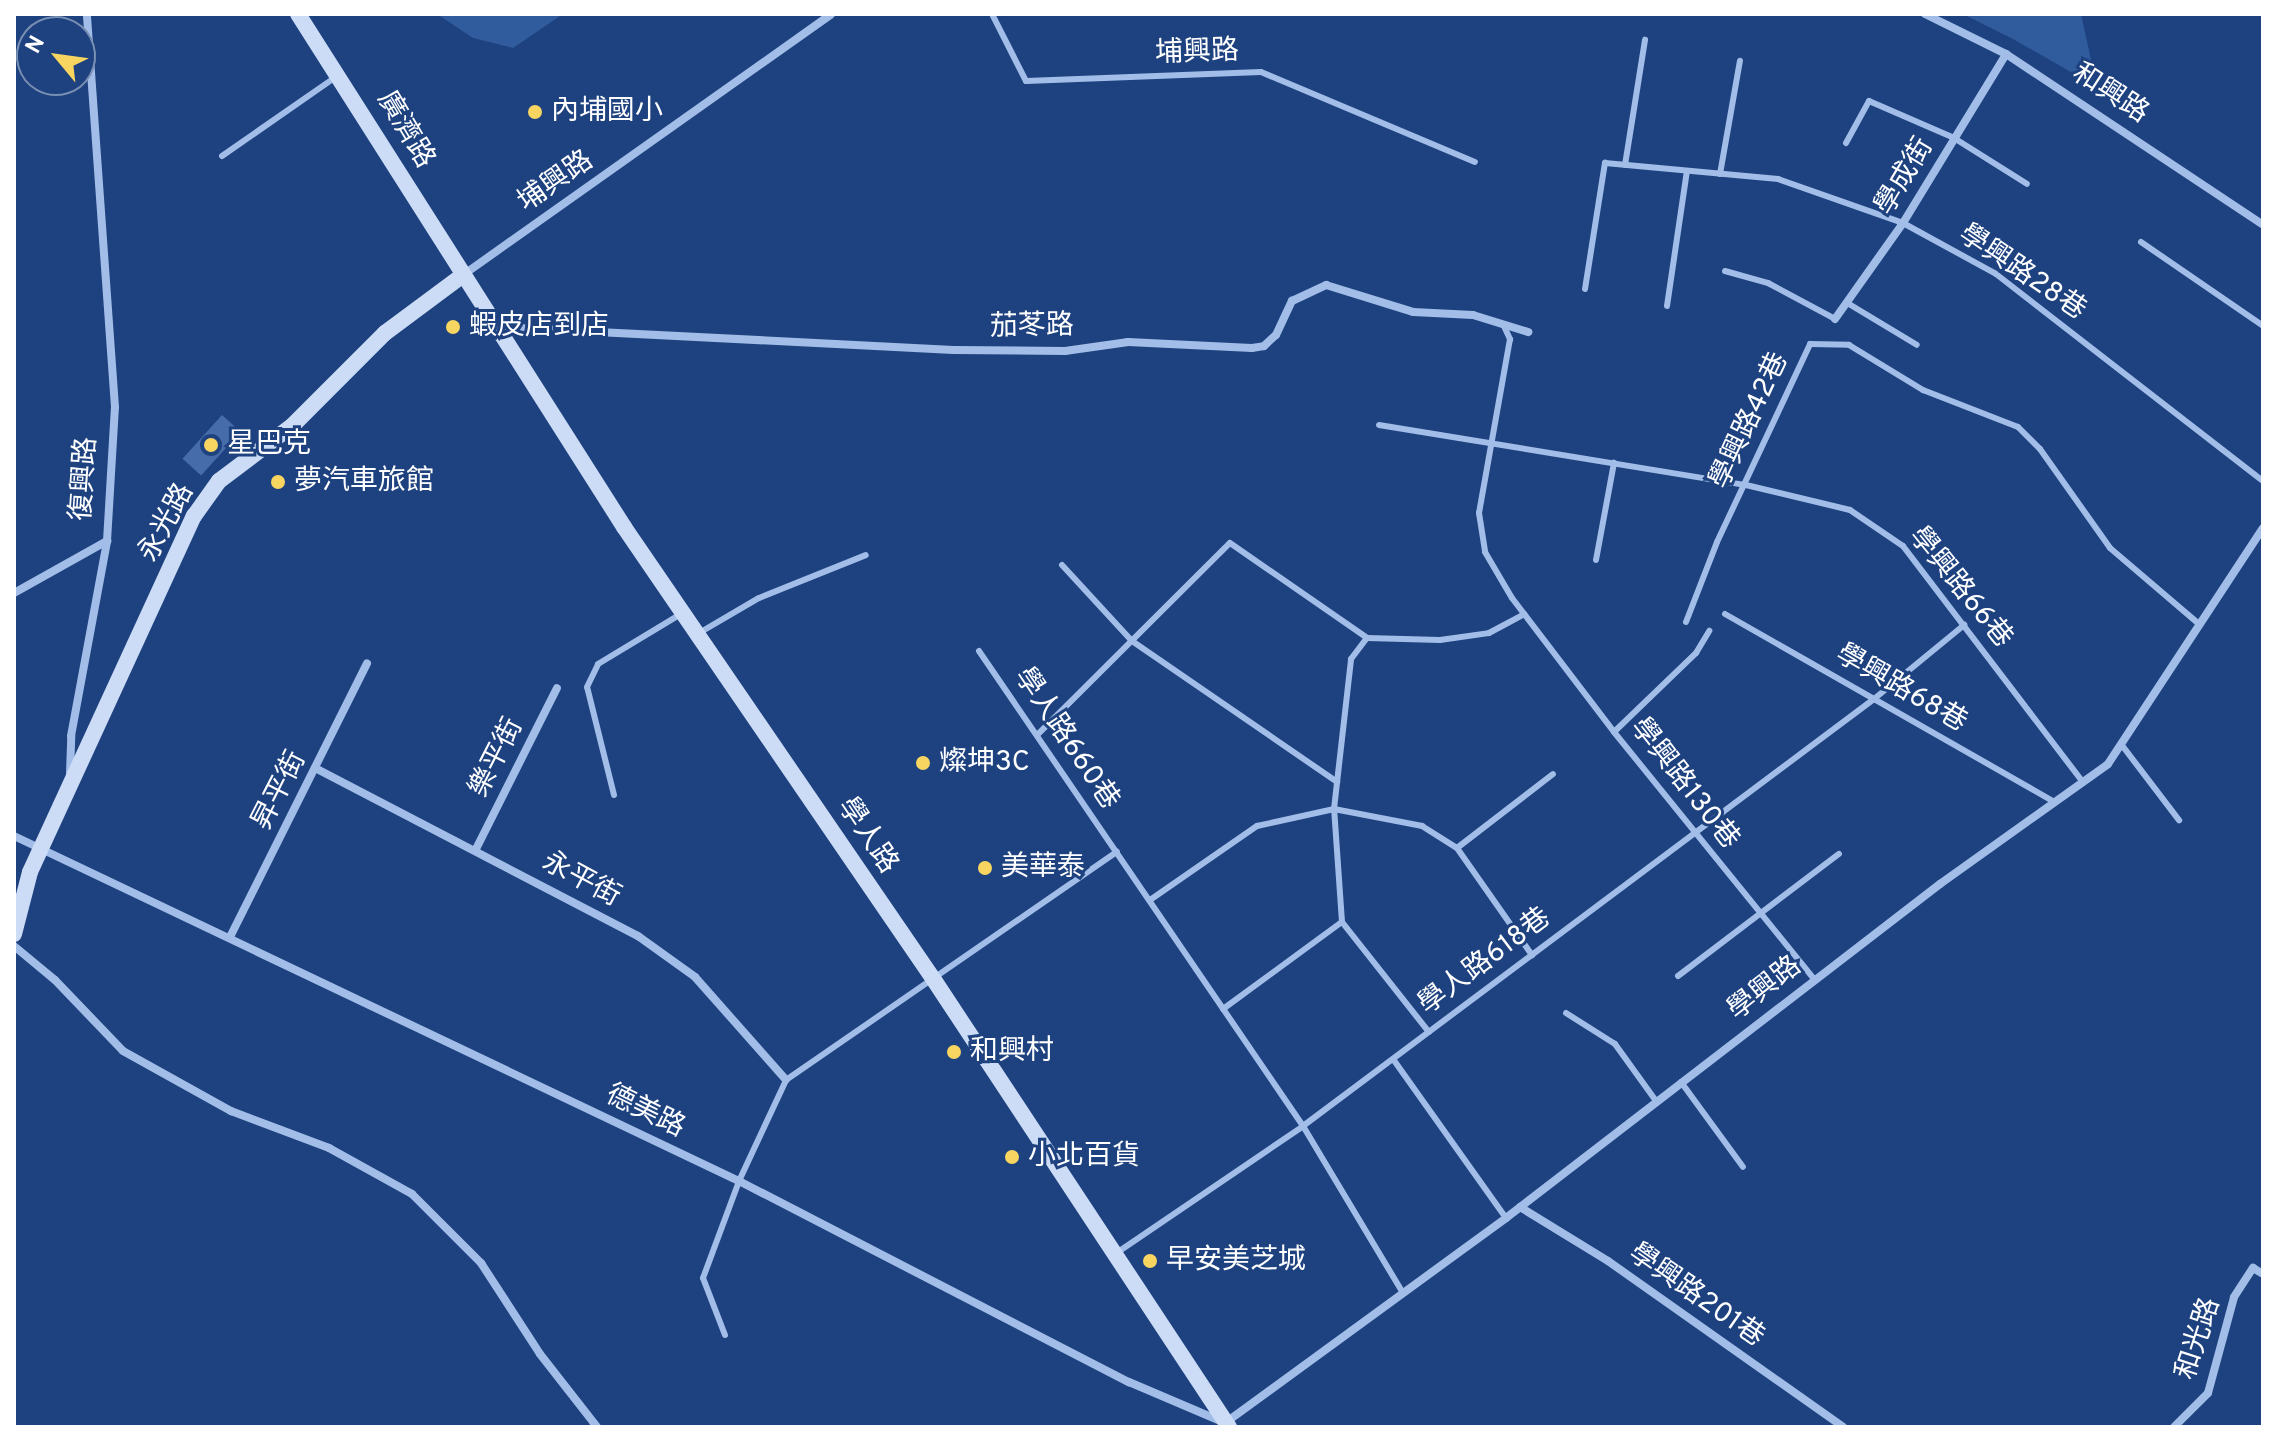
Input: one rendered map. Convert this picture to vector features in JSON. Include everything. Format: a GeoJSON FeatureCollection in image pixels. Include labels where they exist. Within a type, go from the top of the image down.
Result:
{"type":"FeatureCollection","features":[{"type":"Feature","properties":{"kind":"main road","name":"廣濟路"},"geometry":{"type":"LineString","coordinates":[[298,14],[340,74],[463,275]]}},
{"type":"Feature","properties":{"kind":"main road","name":"學人路"},"geometry":{"type":"LineString","coordinates":[[463,275],[500,327],[624,527],[934,980],[1227,1425]]}},
{"type":"Feature","properties":{"kind":"main road","name":"永光路"},"geometry":{"type":"LineString","coordinates":[[70,794],[194,516],[219,481],[292,426],[385,333],[463,275]]}},
{"type":"Feature","properties":{"kind":"main road","name":"復興路"},"geometry":{"type":"LineString","coordinates":[[14,934],[41,851],[70,794]]}},
{"type":"Feature","properties":{"kind":"street","name":"復興路"},"geometry":{"type":"LineString","coordinates":[[70,794],[71,736],[107,541],[115,407],[87,14]]}},
{"type":"Feature","properties":{"kind":"street","name":"埔興路"},"geometry":{"type":"LineString","coordinates":[[463,275],[831,14]]}},
{"type":"Feature","properties":{"kind":"street","name":"和興路"},"geometry":{"type":"LineString","coordinates":[[1925,14],[2006,54],[2263,225]]}},
{"type":"Feature","properties":{"kind":"street","name":"學成街"},"geometry":{"type":"LineString","coordinates":[[1835,319],[1849,304],[1903,223],[2006,54]]}},
{"type":"Feature","properties":{"kind":"street","name":"茄苳路"},"geometry":{"type":"LineString","coordinates":[[500,327],[953,350],[1065,351],[1128,342],[1252,348],[1264,346],[1276,335],[1292,301],[1326,285],[1413,312],[1473,315],[1528,332]]}},
{"type":"Feature","properties":{"kind":"street","name":"學興路"},"geometry":{"type":"LineString","coordinates":[[1227,1425],[1506,1218],[1814,979],[2108,764],[2263,528]]}},
{"type":"Feature","properties":{"kind":"street"},"geometry":{"type":"LineString","coordinates":[[14,593],[107,541]]}},
{"type":"Feature","properties":{"kind":"street","name":"昇平街"},"geometry":{"type":"LineString","coordinates":[[230,937],[317,769],[367,663]]}},
{"type":"Feature","properties":{"kind":"street","name":"樂平街"},"geometry":{"type":"LineString","coordinates":[[476,849],[557,688]]}},
{"type":"Feature","properties":{"kind":"street","name":"永平街"},"geometry":{"type":"LineString","coordinates":[[317,769],[476,849],[638,936],[695,977],[786,1080]]}},
{"type":"Feature","properties":{"kind":"street","name":"德美路"},"geometry":{"type":"LineString","coordinates":[[14,836],[739,1181],[1129,1382],[1227,1425]]}},
{"type":"Feature","properties":{"kind":"street"},"geometry":{"type":"LineString","coordinates":[[14,946],[55,980],[123,1051],[231,1111],[329,1148],[412,1194],[481,1263],[540,1354],[597,1427]]}},
{"type":"Feature","properties":{"kind":"street","name":"學興路201巷"},"geometry":{"type":"LineString","coordinates":[[1520,1207],[1608,1261],[1843,1427]]}},
{"type":"Feature","properties":{"kind":"street","name":"和光路"},"geometry":{"type":"LineString","coordinates":[[2174,1427],[2208,1393],[2234,1297],[2253,1268],[2263,1274]]}},
{"type":"Feature","properties":{"kind":"lane","name":"埔興路"},"geometry":{"type":"LineString","coordinates":[[992,14],[1026,81],[1261,72],[1475,162]]}},
{"type":"Feature","properties":{"kind":"lane"},"geometry":{"type":"LineString","coordinates":[[1585,289],[1605,163],[1625,165],[1645,40]]}},
{"type":"Feature","properties":{"kind":"lane"},"geometry":{"type":"LineString","coordinates":[[1720,174],[1740,61]]}},
{"type":"Feature","properties":{"kind":"lane"},"geometry":{"type":"LineString","coordinates":[[222,156],[340,74]]}},
{"type":"Feature","properties":{"kind":"lane"},"geometry":{"type":"LineString","coordinates":[[1846,143],[1869,101],[1954,138],[2027,184]]}},
{"type":"Feature","properties":{"kind":"lane","name":"學興路28巷"},"geometry":{"type":"LineString","coordinates":[[1625,165],[1778,179],[1903,223],[1996,274],[2263,481]]}},
{"type":"Feature","properties":{"kind":"lane"},"geometry":{"type":"LineString","coordinates":[[1667,306],[1687,171]]}},
{"type":"Feature","properties":{"kind":"lane"},"geometry":{"type":"LineString","coordinates":[[2141,242],[2263,326]]}},
{"type":"Feature","properties":{"kind":"lane"},"geometry":{"type":"LineString","coordinates":[[1725,271],[1768,283],[1835,319]]}},
{"type":"Feature","properties":{"kind":"lane"},"geometry":{"type":"LineString","coordinates":[[1849,304],[1917,345]]}},
{"type":"Feature","properties":{"kind":"lane","name":"學興路130巷"},"geometry":{"type":"LineString","coordinates":[[1503,324],[1510,339],[1479,513],[1485,552],[1524,614],[1614,732],[1814,979]]}},
{"type":"Feature","properties":{"kind":"lane","name":"學興路42巷"},"geometry":{"type":"LineString","coordinates":[[1686,622],[1810,344],[1849,345],[1923,390],[2018,427],[2047,458],[2110,548],[2200,625]]}},
{"type":"Feature","properties":{"kind":"lane","name":"學興路66巷"},"geometry":{"type":"LineString","coordinates":[[1379,425],[1819,499],[1876,525],[1903,546],[2083,782]]}},
{"type":"Feature","properties":{"kind":"lane"},"geometry":{"type":"LineString","coordinates":[[1596,560],[1614,463]]}},
{"type":"Feature","properties":{"kind":"lane"},"geometry":{"type":"LineString","coordinates":[[1037,735],[1230,543],[1367,638],[1440,640],[1489,633],[1524,614]]}},
{"type":"Feature","properties":{"kind":"lane"},"geometry":{"type":"LineString","coordinates":[[697,634],[759,598],[866,555]]}},
{"type":"Feature","properties":{"kind":"lane"},"geometry":{"type":"LineString","coordinates":[[1062,565],[1132,641],[1337,782]]}},
{"type":"Feature","properties":{"kind":"lane"},"geometry":{"type":"LineString","coordinates":[[614,795],[587,687],[598,664],[684,613]]}},
{"type":"Feature","properties":{"kind":"lane","name":"學興路68巷"},"geometry":{"type":"LineString","coordinates":[[1725,614],[2055,802]]}},
{"type":"Feature","properties":{"kind":"lane","name":"學人路618巷"},"geometry":{"type":"LineString","coordinates":[[1115,1255],[1303,1126],[1874,699],[1964,625]]}},
{"type":"Feature","properties":{"kind":"lane"},"geometry":{"type":"LineString","coordinates":[[1614,732],[1696,653],[1709,631]]}},
{"type":"Feature","properties":{"kind":"lane"},"geometry":{"type":"LineString","coordinates":[[1367,638],[1351,659],[1334,809],[1342,922],[1429,1032]]}},
{"type":"Feature","properties":{"kind":"lane","name":"學人路660巷"},"geometry":{"type":"LineString","coordinates":[[979,651],[1303,1126]]}},
{"type":"Feature","properties":{"kind":"lane"},"geometry":{"type":"LineString","coordinates":[[2121,744],[2179,820]]}},
{"type":"Feature","properties":{"kind":"lane"},"geometry":{"type":"LineString","coordinates":[[1457,848],[1553,774]]}},
{"type":"Feature","properties":{"kind":"lane"},"geometry":{"type":"LineString","coordinates":[[1150,900],[1257,826],[1334,809],[1422,826],[1457,848],[1532,955]]}},
{"type":"Feature","properties":{"kind":"lane","name":"學人路660巷"},"geometry":{"type":"LineString","coordinates":[[786,1080],[1117,852]]}},
{"type":"Feature","properties":{"kind":"lane"},"geometry":{"type":"LineString","coordinates":[[1678,976],[1839,854]]}},
{"type":"Feature","properties":{"kind":"lane"},"geometry":{"type":"LineString","coordinates":[[1223,1009],[1342,922]]}},
{"type":"Feature","properties":{"kind":"lane"},"geometry":{"type":"LineString","coordinates":[[1566,1013],[1615,1044],[1656,1101]]}},
{"type":"Feature","properties":{"kind":"lane"},"geometry":{"type":"LineString","coordinates":[[1393,1059],[1506,1218]]}},
{"type":"Feature","properties":{"kind":"lane"},"geometry":{"type":"LineString","coordinates":[[725,1335],[703,1278],[739,1181],[786,1080]]}},
{"type":"Feature","properties":{"kind":"lane"},"geometry":{"type":"LineString","coordinates":[[1681,1082],[1743,1167]]}},
{"type":"Feature","properties":{"kind":"lane"},"geometry":{"type":"LineString","coordinates":[[1303,1126],[1403,1293]]}},
{"type":"Feature","properties":{"kind":"shaded area"},"geometry":{"type":"Polygon","coordinates":[[[437,14],[563,14],[513,48],[473,38],[437,14]]]}},
{"type":"Feature","properties":{"kind":"shaded area"},"geometry":{"type":"Polygon","coordinates":[[[1963,14],[2081,14],[2097,87],[2013,39],[1963,14]]]}},
{"type":"Feature","properties":{"kind":"building","name":"星巴克"},"geometry":{"type":"Polygon","coordinates":[[[222,415],[241,432],[201,476],[183,459],[222,415]]]}},
{"type":"Feature","properties":{"kind":"place","name":"內埔國小"},"geometry":{"type":"Point","coordinates":[535,112]}},
{"type":"Feature","properties":{"kind":"place","name":"蝦皮店到店"},"geometry":{"type":"Point","coordinates":[453,327]}},
{"type":"Feature","properties":{"kind":"place","name":"星巴克"},"geometry":{"type":"Point","coordinates":[211,445]}},
{"type":"Feature","properties":{"kind":"place","name":"夢汽車旅館"},"geometry":{"type":"Point","coordinates":[278,482]}},
{"type":"Feature","properties":{"kind":"place","name":"燦坤3C"},"geometry":{"type":"Point","coordinates":[923,763]}},
{"type":"Feature","properties":{"kind":"place","name":"美華泰"},"geometry":{"type":"Point","coordinates":[985,868]}},
{"type":"Feature","properties":{"kind":"place","name":"和興村"},"geometry":{"type":"Point","coordinates":[954,1052]}},
{"type":"Feature","properties":{"kind":"place","name":"小北百貨"},"geometry":{"type":"Point","coordinates":[1012,1157]}},
{"type":"Feature","properties":{"kind":"place","name":"早安美芝城"},"geometry":{"type":"Point","coordinates":[1150,1261]}}]}
